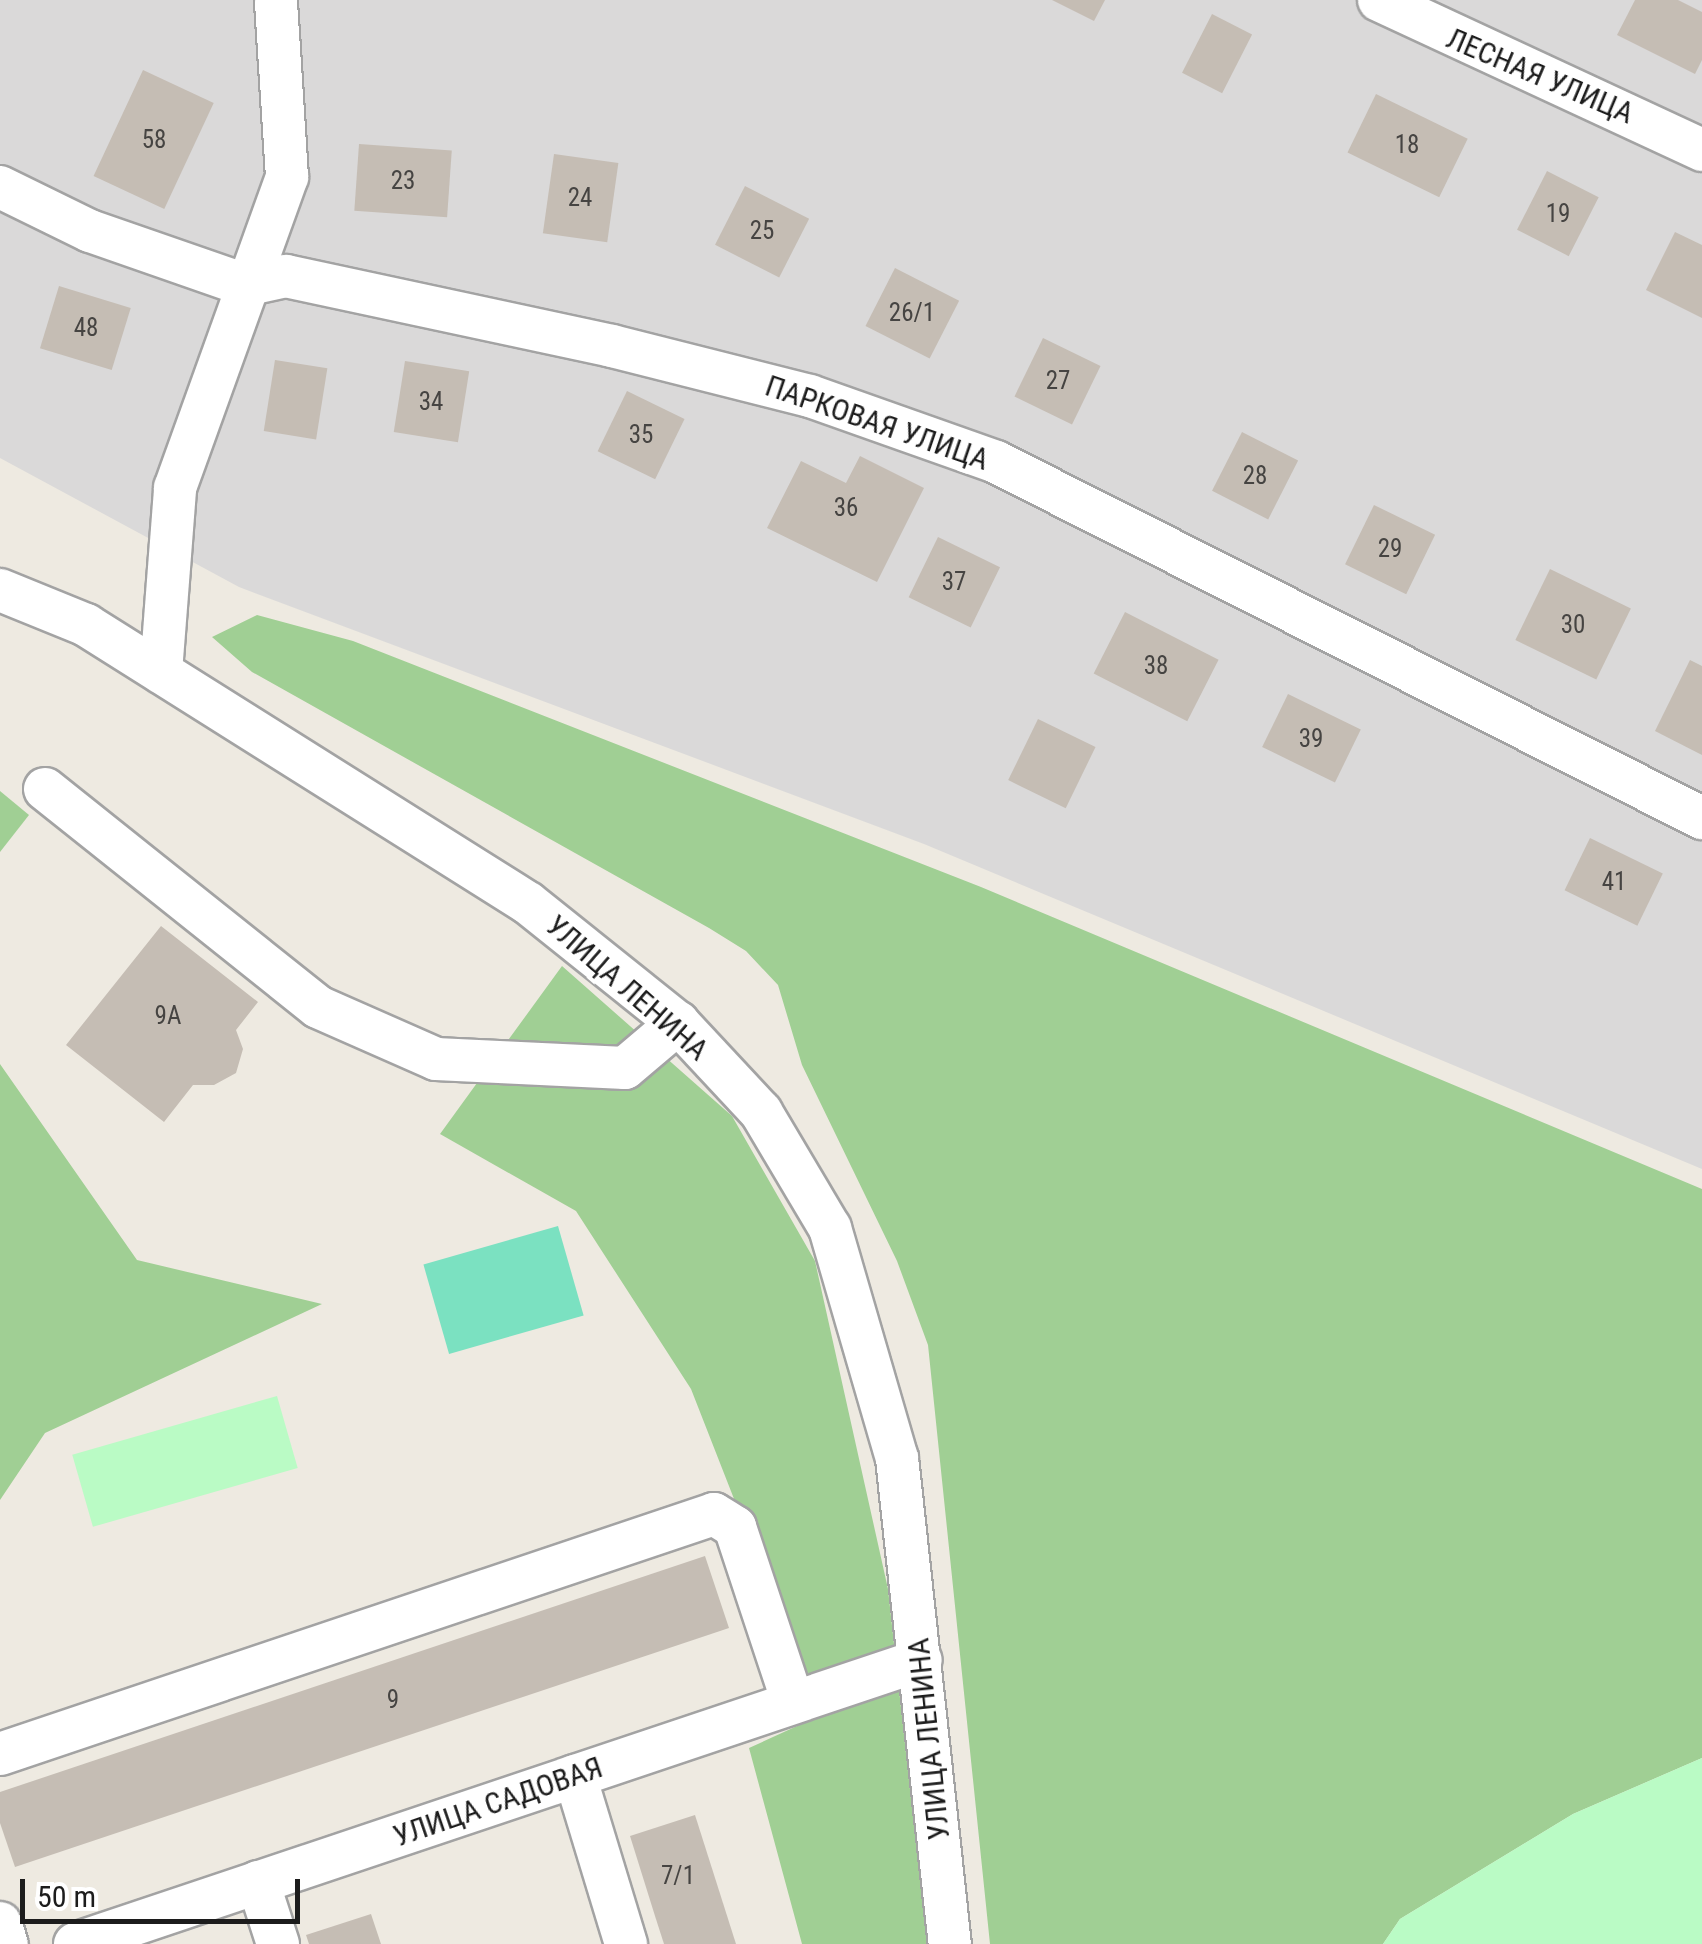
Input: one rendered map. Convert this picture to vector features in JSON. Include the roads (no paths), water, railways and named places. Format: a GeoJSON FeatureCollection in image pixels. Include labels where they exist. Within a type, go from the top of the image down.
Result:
{"type":"FeatureCollection","features":[{"type":"Feature","properties":{"kind":"street"},"geometry":{"type":"LineString","coordinates":[[161,672],[175,488],[245,285],[288,177],[276,0]]}},
{"type":"Feature","properties":{"kind":"street","name":"ЛЕСНАЯ УЛИЦА"},"geometry":{"type":"LineString","coordinates":[[1379,0],[1702,150]]}},
{"type":"Feature","properties":{"kind":"street","name":"ПАРКОВАЯ УЛИЦА"},"geometry":{"type":"LineString","coordinates":[[0,188],[90,232],[245,285],[286,276],[612,346],[810,396],[996,462],[1702,818]]}},
{"type":"Feature","properties":{"kind":"street","name":"УЛИЦА ЛЕНИНА"},"geometry":{"type":"LineString","coordinates":[[0,590],[86,625],[528,903],[678,1023],[760,1112],[830,1228],[897,1458],[950,1944]]}},
{"type":"Feature","properties":{"kind":"street"},"geometry":{"type":"LineString","coordinates":[[45,789],[318,1007],[436,1059],[625,1068],[678,1023]]}},
{"type":"Feature","properties":{"kind":"street"},"geometry":{"type":"LineString","coordinates":[[0,1754],[714,1514],[735,1527],[793,1702]]}},
{"type":"Feature","properties":{"kind":"street","name":"УЛИЦА САДОВАЯ"},"geometry":{"type":"LineString","coordinates":[[95,1941],[258,1882],[921,1660]]}},
{"type":"Feature","properties":{"kind":"street"},"geometry":{"type":"LineString","coordinates":[[575,1776],[626,1944]]}},
{"type":"Feature","properties":{"kind":"street"},"geometry":{"type":"LineString","coordinates":[[258,1882],[278,1944]]}},
{"type":"Feature","properties":{"kind":"street"},"geometry":{"type":"LineString","coordinates":[[0,1923],[7,1944]]}}]}
